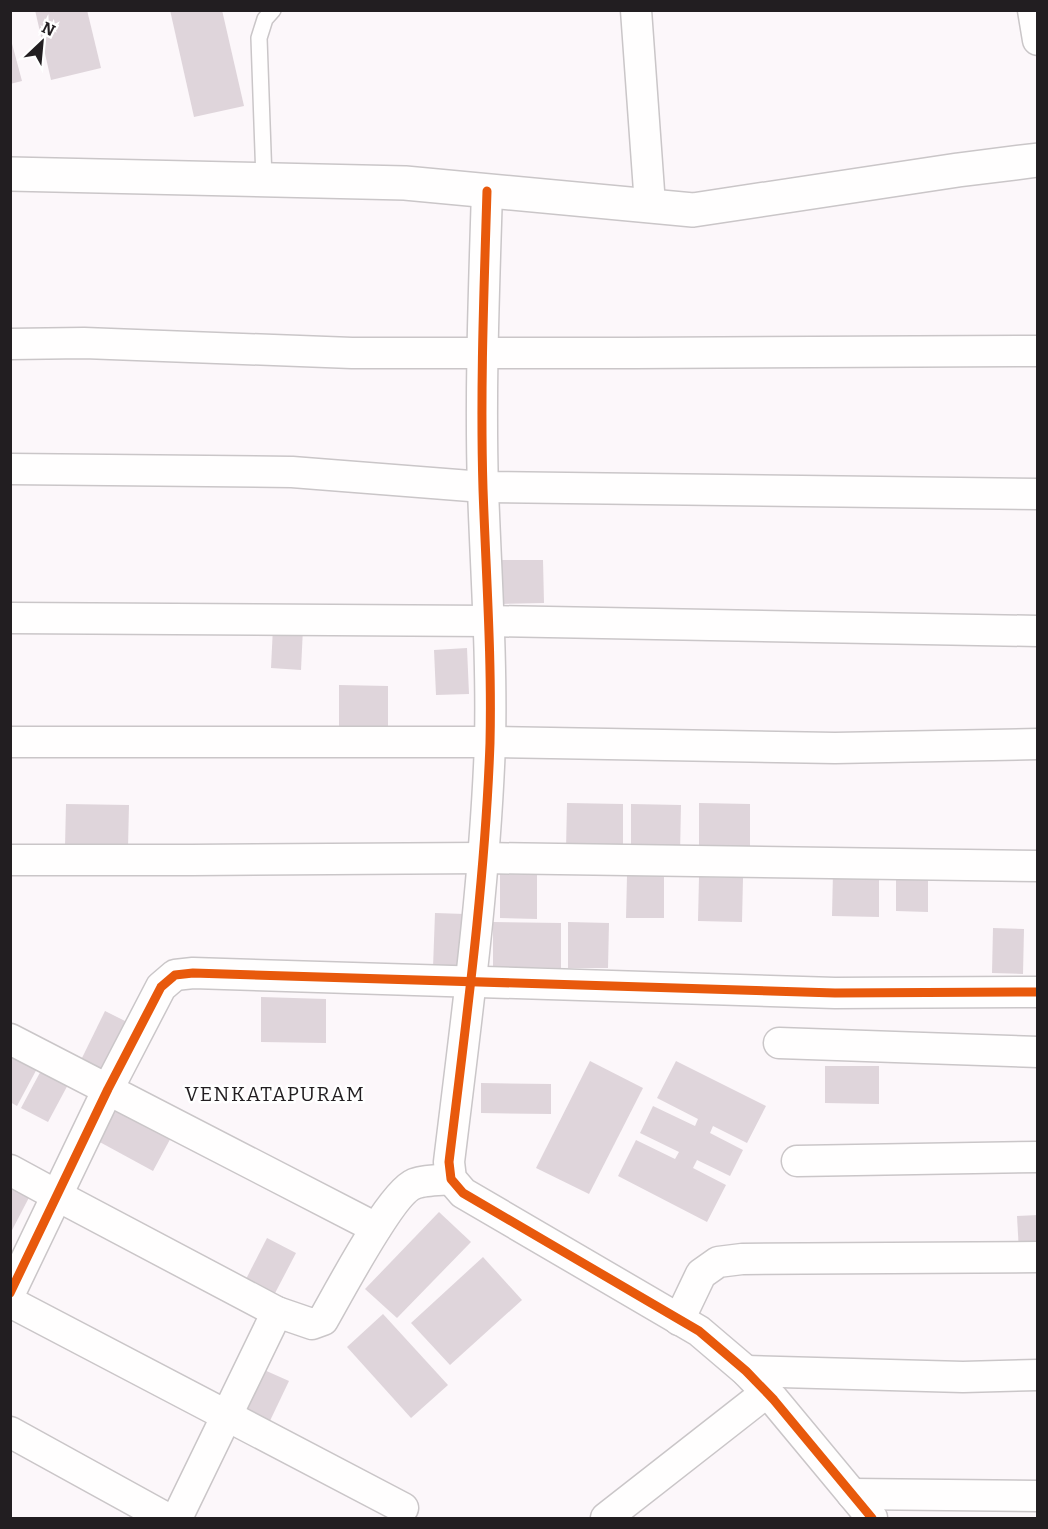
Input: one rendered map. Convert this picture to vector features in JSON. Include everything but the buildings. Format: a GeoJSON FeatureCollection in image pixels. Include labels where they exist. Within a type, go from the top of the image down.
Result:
{"type":"FeatureCollection","features":[{"type":"Feature","properties":{"kind":"street"},"geometry":{"type":"LineString","coordinates":[[636,10],[650,206]]}},
{"type":"Feature","properties":{"kind":"street"},"geometry":{"type":"LineString","coordinates":[[1033,10],[1038,40]]}},
{"type":"Feature","properties":{"kind":"street"},"geometry":{"type":"LineString","coordinates":[[10,174],[405,183],[693,210],[1038,159]]}},
{"type":"Feature","properties":{"kind":"street"},"geometry":{"type":"LineString","coordinates":[[487,191],[482,353],[490,742],[483,858],[471,981],[449,1161],[452,1179],[464,1193],[699,1331],[767,1392],[872,1518]]}},
{"type":"Feature","properties":{"kind":"street"},"geometry":{"type":"LineString","coordinates":[[10,344],[84,343],[352,353],[1038,351]]}},
{"type":"Feature","properties":{"kind":"street"},"geometry":{"type":"LineString","coordinates":[[10,469],[292,472],[483,488],[1038,495]]}},
{"type":"Feature","properties":{"kind":"street"},"geometry":{"type":"LineString","coordinates":[[10,618],[489,621],[1038,630]]}},
{"type":"Feature","properties":{"kind":"street"},"geometry":{"type":"LineString","coordinates":[[10,742],[490,742],[835,748],[1038,744]]}},
{"type":"Feature","properties":{"kind":"street"},"geometry":{"type":"LineString","coordinates":[[10,860],[483,858],[1038,866]]}},
{"type":"Feature","properties":{"kind":"street"},"geometry":{"type":"LineString","coordinates":[[10,1293],[108,1089],[161,987],[175,975],[193,973],[835,993],[1038,992]]}},
{"type":"Feature","properties":{"kind":"street"},"geometry":{"type":"LineString","coordinates":[[10,1039],[376,1228]]}},
{"type":"Feature","properties":{"kind":"street"},"geometry":{"type":"LineString","coordinates":[[779,1044],[1038,1052]]}},
{"type":"Feature","properties":{"kind":"street"},"geometry":{"type":"LineString","coordinates":[[797,1161],[1038,1157]]}},
{"type":"Feature","properties":{"kind":"street"},"geometry":{"type":"LineString","coordinates":[[10,1170],[278,1312],[312,1324],[323,1320],[376,1228],[402,1192],[414,1184],[452,1179]]}},
{"type":"Feature","properties":{"kind":"street"},"geometry":{"type":"LineString","coordinates":[[679,1320],[701,1274],[718,1262],[742,1259],[1038,1257]]}},
{"type":"Feature","properties":{"kind":"street"},"geometry":{"type":"LineString","coordinates":[[10,1302],[403,1508]]}},
{"type":"Feature","properties":{"kind":"street"},"geometry":{"type":"LineString","coordinates":[[177,1518],[278,1312]]}},
{"type":"Feature","properties":{"kind":"street"},"geometry":{"type":"LineString","coordinates":[[746,1371],[963,1377],[1038,1375]]}},
{"type":"Feature","properties":{"kind":"street"},"geometry":{"type":"LineString","coordinates":[[606,1518],[767,1392]]}},
{"type":"Feature","properties":{"kind":"street"},"geometry":{"type":"LineString","coordinates":[[10,1432],[166,1518]]}},
{"type":"Feature","properties":{"kind":"street"},"geometry":{"type":"LineString","coordinates":[[852,1494],[1038,1496]]}},
{"type":"Feature","properties":{"kind":"lane"},"geometry":{"type":"LineString","coordinates":[[264,180],[258,38],[265,19],[273,10]]}},
{"type":"Feature","properties":{"kind":"cycle path"},"geometry":{"type":"LineString","coordinates":[[487,191],[482,415],[490,743],[479,900],[449,1162],[451,1179],[463,1193],[699,1331],[746,1371],[774,1400],[872,1518]]}},
{"type":"Feature","properties":{"kind":"cycle path"},"geometry":{"type":"LineString","coordinates":[[10,1293],[108,1089],[161,987],[175,975],[193,973],[835,993],[1038,992]]}},
{"type":"Feature","properties":{"kind":"district","name":"VENKATAPURAM"},"geometry":{"type":"Point","coordinates":[275,1094]}}]}
